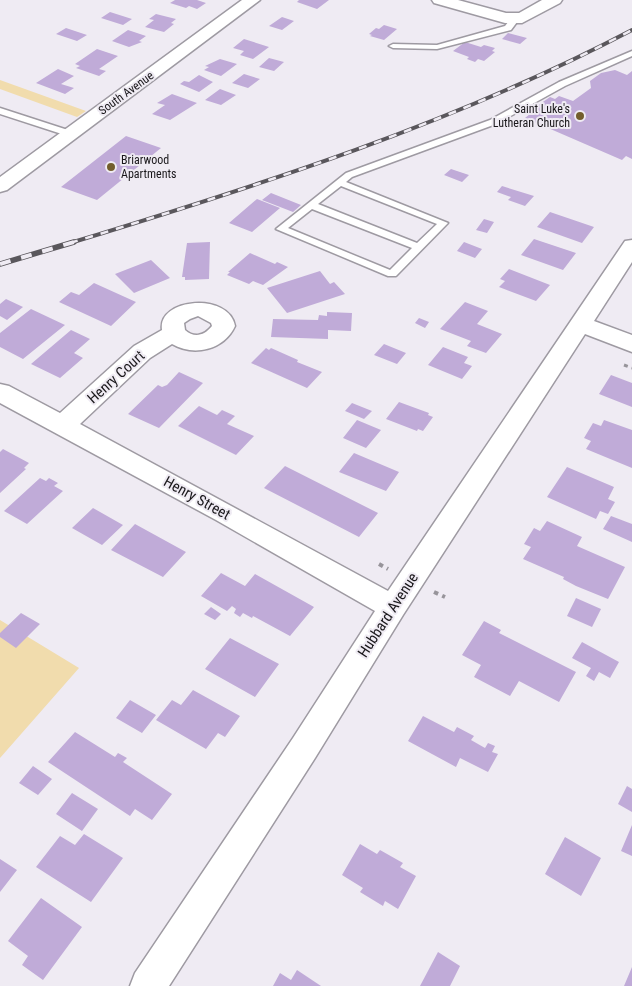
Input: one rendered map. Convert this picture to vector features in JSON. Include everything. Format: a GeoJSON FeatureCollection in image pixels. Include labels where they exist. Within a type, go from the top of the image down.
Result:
{"type":"FeatureCollection","features":[{"type":"Feature","properties":{"kind":"street","name":"South Avenue"},"geometry":{"type":"LineString","coordinates":[[0,186],[252,0]]}},
{"type":"Feature","properties":{"kind":"street"},"geometry":{"type":"LineString","coordinates":[[440,0],[505,18],[516,18],[529,14],[554,0]]}},
{"type":"Feature","properties":{"kind":"street","name":"Hubbard Avenue"},"geometry":{"type":"LineString","coordinates":[[148,986],[304,748],[393,607],[632,246]]}},
{"type":"Feature","properties":{"kind":"street"},"geometry":{"type":"LineString","coordinates":[[581,324],[632,344]]}},
{"type":"Feature","properties":{"kind":"street","name":"Henry Court"},"geometry":{"type":"LineString","coordinates":[[63,425],[142,352],[173,333]]}},
{"type":"Feature","properties":{"kind":"street","name":"Henry Street"},"geometry":{"type":"LineString","coordinates":[[0,392],[393,607]]}},
{"type":"Feature","properties":{"kind":"lane"},"geometry":{"type":"LineString","coordinates":[[393,46],[437,48],[467,37],[508,28],[516,18]]}},
{"type":"Feature","properties":{"kind":"lane"},"geometry":{"type":"LineString","coordinates":[[338,182],[443,223],[392,274],[281,230],[338,182],[349,175],[493,122],[562,84],[632,53]]}},
{"type":"Feature","properties":{"kind":"lane"},"geometry":{"type":"LineString","coordinates":[[0,111],[71,134]]}},
{"type":"Feature","properties":{"kind":"lane"},"geometry":{"type":"LineString","coordinates":[[311,204],[420,247]]}},
{"type":"Feature","properties":{"kind":"shaded area"},"geometry":{"type":"Polygon","coordinates":[[[0,80],[86,111],[77,117],[0,89],[0,80]]]}},
{"type":"Feature","properties":{"kind":"shaded area"},"geometry":{"type":"Polygon","coordinates":[[[0,620],[79,668],[0,758],[0,620]]]}},
{"type":"Feature","properties":{"kind":"building"},"geometry":{"type":"Polygon","coordinates":[[[175,0],[197,0],[206,3],[197,9],[189,6],[186,8],[170,3],[175,0]]]}},
{"type":"Feature","properties":{"kind":"building"},"geometry":{"type":"Polygon","coordinates":[[[299,0],[329,0],[317,9],[297,2],[299,0]]]}},
{"type":"Feature","properties":{"kind":"building"},"geometry":{"type":"Polygon","coordinates":[[[110,12],[132,19],[123,25],[101,18],[110,12]]]}},
{"type":"Feature","properties":{"kind":"building"},"geometry":{"type":"Polygon","coordinates":[[[156,14],[176,19],[171,23],[174,24],[164,32],[145,27],[154,20],[149,19],[156,14]]]}},
{"type":"Feature","properties":{"kind":"building"},"geometry":{"type":"Polygon","coordinates":[[[282,17],[294,21],[282,30],[269,26],[282,17]]]}},
{"type":"Feature","properties":{"kind":"building"},"geometry":{"type":"Polygon","coordinates":[[[384,25],[397,29],[384,40],[370,36],[372,35],[369,34],[376,28],[379,29],[384,25]]]}},
{"type":"Feature","properties":{"kind":"building"},"geometry":{"type":"Polygon","coordinates":[[[66,28],[87,35],[77,41],[56,34],[66,28]]]}},
{"type":"Feature","properties":{"kind":"building"},"geometry":{"type":"Polygon","coordinates":[[[128,30],[146,36],[139,41],[142,42],[129,47],[112,41],[128,30]]]}},
{"type":"Feature","properties":{"kind":"building"},"geometry":{"type":"Polygon","coordinates":[[[508,33],[527,38],[520,44],[502,39],[508,33]]]}},
{"type":"Feature","properties":{"kind":"building"},"geometry":{"type":"Polygon","coordinates":[[[244,39],[269,47],[253,59],[240,55],[244,51],[233,48],[244,39]]]}},
{"type":"Feature","properties":{"kind":"building"},"geometry":{"type":"Polygon","coordinates":[[[465,42],[481,47],[484,45],[495,48],[492,51],[495,52],[484,61],[478,59],[475,62],[467,59],[469,57],[453,51],[465,42]]]}},
{"type":"Feature","properties":{"kind":"building"},"geometry":{"type":"Polygon","coordinates":[[[97,49],[118,56],[99,69],[106,71],[99,76],[76,68],[80,66],[75,64],[97,49]]]}},
{"type":"Feature","properties":{"kind":"building"},"geometry":{"type":"Polygon","coordinates":[[[269,58],[284,62],[274,71],[259,67],[269,58]]]}},
{"type":"Feature","properties":{"kind":"building"},"geometry":{"type":"Polygon","coordinates":[[[220,59],[237,64],[221,76],[204,70],[209,67],[205,66],[220,59]]]}},
{"type":"Feature","properties":{"kind":"building"},"geometry":{"type":"Polygon","coordinates":[[[58,69],[74,76],[61,84],[74,88],[65,94],[36,83],[58,69]]]}},
{"type":"Feature","properties":{"kind":"building","name":"Saint Luke's Lutheran Church"},"geometry":{"type":"Polygon","coordinates":[[[615,70],[627,75],[632,71],[632,159],[626,156],[622,160],[525,118],[530,114],[527,113],[550,97],[555,99],[559,96],[573,101],[591,88],[590,81],[601,73],[615,70]]]}},
{"type":"Feature","properties":{"kind":"building"},"geometry":{"type":"Polygon","coordinates":[[[244,74],[260,79],[248,88],[232,83],[244,74]]]}},
{"type":"Feature","properties":{"kind":"building"},"geometry":{"type":"Polygon","coordinates":[[[199,75],[213,82],[199,92],[180,84],[184,81],[189,82],[199,75]]]}},
{"type":"Feature","properties":{"kind":"building"},"geometry":{"type":"Polygon","coordinates":[[[220,89],[236,95],[221,105],[205,100],[220,89]]]}},
{"type":"Feature","properties":{"kind":"building"},"geometry":{"type":"Polygon","coordinates":[[[172,94],[197,103],[170,120],[152,114],[165,105],[157,103],[172,94]]]}},
{"type":"Feature","properties":{"kind":"building","name":"Briarwood Apartments"},"geometry":{"type":"Polygon","coordinates":[[[126,136],[161,148],[97,200],[61,187],[126,136]]]}},
{"type":"Feature","properties":{"kind":"building"},"geometry":{"type":"Polygon","coordinates":[[[451,169],[469,175],[462,182],[444,175],[451,169]]]}},
{"type":"Feature","properties":{"kind":"building"},"geometry":{"type":"Polygon","coordinates":[[[502,186],[534,196],[525,206],[508,200],[511,197],[497,192],[502,186]]]}},
{"type":"Feature","properties":{"kind":"building"},"geometry":{"type":"Polygon","coordinates":[[[271,193],[301,205],[293,212],[262,200],[271,193]]]}},
{"type":"Feature","properties":{"kind":"building"},"geometry":{"type":"Polygon","coordinates":[[[257,199],[280,208],[252,232],[229,223],[257,199]]]}},
{"type":"Feature","properties":{"kind":"building"},"geometry":{"type":"Polygon","coordinates":[[[550,212],[594,227],[582,243],[537,227],[550,212]]]}},
{"type":"Feature","properties":{"kind":"building"},"geometry":{"type":"Polygon","coordinates":[[[484,219],[494,222],[487,233],[476,230],[484,219]]]}},
{"type":"Feature","properties":{"kind":"building"},"geometry":{"type":"Polygon","coordinates":[[[534,239],[576,253],[563,270],[521,255],[534,239]]]}},
{"type":"Feature","properties":{"kind":"building"},"geometry":{"type":"Polygon","coordinates":[[[210,242],[209,279],[185,280],[185,277],[182,277],[187,243],[210,242]]]}},
{"type":"Feature","properties":{"kind":"building"},"geometry":{"type":"Polygon","coordinates":[[[464,242],[482,249],[475,258],[457,251],[464,242]]]}},
{"type":"Feature","properties":{"kind":"building"},"geometry":{"type":"Polygon","coordinates":[[[250,253],[275,264],[277,262],[288,267],[263,285],[253,281],[249,284],[227,275],[250,253]]]}},
{"type":"Feature","properties":{"kind":"building"},"geometry":{"type":"Polygon","coordinates":[[[151,260],[170,278],[134,293],[115,274],[151,260]]]}},
{"type":"Feature","properties":{"kind":"building"},"geometry":{"type":"Polygon","coordinates":[[[509,269],[550,285],[536,301],[499,287],[505,281],[500,279],[509,269]]]}},
{"type":"Feature","properties":{"kind":"building"},"geometry":{"type":"Polygon","coordinates":[[[320,271],[330,284],[334,282],[345,294],[287,313],[267,288],[320,271]]]}},
{"type":"Feature","properties":{"kind":"building"},"geometry":{"type":"Polygon","coordinates":[[[94,283],[136,302],[111,326],[59,302],[71,292],[79,295],[94,283]]]}},
{"type":"Feature","properties":{"kind":"building"},"geometry":{"type":"Polygon","coordinates":[[[6,299],[23,307],[7,320],[0,316],[0,304],[6,299]]]}},
{"type":"Feature","properties":{"kind":"building"},"geometry":{"type":"Polygon","coordinates":[[[465,302],[488,311],[477,324],[502,334],[486,353],[467,346],[471,341],[440,329],[465,302]]]}},
{"type":"Feature","properties":{"kind":"building"},"geometry":{"type":"Polygon","coordinates":[[[31,309],[65,325],[23,359],[0,347],[0,333],[31,309]]]}},
{"type":"Feature","properties":{"kind":"building"},"geometry":{"type":"Polygon","coordinates":[[[327,312],[352,313],[351,331],[328,330],[328,339],[271,337],[273,319],[318,320],[319,315],[327,316],[327,312]]]}},
{"type":"Feature","properties":{"kind":"building"},"geometry":{"type":"Polygon","coordinates":[[[419,318],[429,322],[425,328],[415,323],[419,318]]]}},
{"type":"Feature","properties":{"kind":"building"},"geometry":{"type":"Polygon","coordinates":[[[71,330],[90,339],[74,353],[83,358],[60,378],[31,364],[71,330]]]}},
{"type":"Feature","properties":{"kind":"building"},"geometry":{"type":"Polygon","coordinates":[[[384,344],[406,353],[397,364],[374,355],[384,344]]]}},
{"type":"Feature","properties":{"kind":"building"},"geometry":{"type":"Polygon","coordinates":[[[443,347],[468,357],[464,363],[472,366],[462,379],[428,365],[443,347]]]}},
{"type":"Feature","properties":{"kind":"building"},"geometry":{"type":"Polygon","coordinates":[[[266,348],[269,350],[271,348],[298,360],[297,362],[322,372],[307,388],[251,363],[266,348]]]}},
{"type":"Feature","properties":{"kind":"building"},"geometry":{"type":"Polygon","coordinates":[[[179,372],[203,383],[159,428],[128,414],[158,385],[162,387],[167,385],[179,372]]]}},
{"type":"Feature","properties":{"kind":"building"},"geometry":{"type":"Polygon","coordinates":[[[611,375],[632,383],[632,407],[599,394],[611,375]]]}},
{"type":"Feature","properties":{"kind":"building"},"geometry":{"type":"Polygon","coordinates":[[[399,402],[429,413],[428,415],[433,417],[423,431],[418,429],[417,431],[386,419],[399,402]]]}},
{"type":"Feature","properties":{"kind":"building"},"geometry":{"type":"Polygon","coordinates":[[[352,403],[372,411],[364,419],[345,411],[352,403]]]}},
{"type":"Feature","properties":{"kind":"building"},"geometry":{"type":"Polygon","coordinates":[[[199,406],[217,415],[222,410],[235,416],[227,424],[254,436],[236,455],[178,426],[199,406]]]}},
{"type":"Feature","properties":{"kind":"building"},"geometry":{"type":"Polygon","coordinates":[[[357,420],[381,430],[366,448],[343,438],[357,420]]]}},
{"type":"Feature","properties":{"kind":"building"},"geometry":{"type":"Polygon","coordinates":[[[604,420],[632,430],[632,468],[586,449],[591,441],[584,438],[593,423],[601,426],[604,420]]]}},
{"type":"Feature","properties":{"kind":"building"},"geometry":{"type":"Polygon","coordinates":[[[3,449],[29,463],[24,468],[26,469],[0,493],[0,452],[3,449]]]}},
{"type":"Feature","properties":{"kind":"building"},"geometry":{"type":"Polygon","coordinates":[[[354,453],[399,472],[386,491],[339,472],[354,453]]]}},
{"type":"Feature","properties":{"kind":"building"},"geometry":{"type":"Polygon","coordinates":[[[285,466],[378,513],[359,537],[264,488],[285,466]]]}},
{"type":"Feature","properties":{"kind":"building"},"geometry":{"type":"Polygon","coordinates":[[[567,467],[614,487],[608,499],[615,502],[608,514],[600,511],[596,519],[547,497],[567,467]]]}},
{"type":"Feature","properties":{"kind":"building"},"geometry":{"type":"Polygon","coordinates":[[[40,478],[46,481],[49,478],[58,483],[54,486],[63,491],[27,524],[4,511],[40,478]]]}},
{"type":"Feature","properties":{"kind":"building"},"geometry":{"type":"Polygon","coordinates":[[[93,508],[123,525],[102,545],[72,528],[93,508]]]}},
{"type":"Feature","properties":{"kind":"building"},"geometry":{"type":"Polygon","coordinates":[[[611,516],[632,524],[632,542],[603,529],[611,516]]]}},
{"type":"Feature","properties":{"kind":"building"},"geometry":{"type":"Polygon","coordinates":[[[547,521],[582,537],[577,546],[625,567],[608,599],[576,586],[563,579],[564,577],[523,559],[531,547],[524,544],[534,528],[540,531],[547,521]]]}},
{"type":"Feature","properties":{"kind":"building"},"geometry":{"type":"Polygon","coordinates":[[[135,524],[186,552],[163,577],[111,550],[135,524]]]}},
{"type":"Feature","properties":{"kind":"building"},"geometry":{"type":"Polygon","coordinates":[[[221,573],[245,586],[255,574],[314,607],[290,636],[253,616],[252,618],[243,613],[240,617],[234,613],[236,609],[232,606],[227,611],[201,596],[221,573]]]}},
{"type":"Feature","properties":{"kind":"building"},"geometry":{"type":"Polygon","coordinates":[[[576,598],[601,609],[592,627],[567,616],[576,598]]]}},
{"type":"Feature","properties":{"kind":"building"},"geometry":{"type":"Polygon","coordinates":[[[211,607],[221,614],[215,620],[204,614],[211,607]]]}},
{"type":"Feature","properties":{"kind":"building"},"geometry":{"type":"Polygon","coordinates":[[[21,613],[40,624],[16,648],[0,637],[0,633],[21,613]]]}},
{"type":"Feature","properties":{"kind":"building"},"geometry":{"type":"Polygon","coordinates":[[[484,621],[501,630],[499,633],[576,672],[559,702],[519,681],[510,696],[474,677],[481,665],[462,655],[484,621]]]}},
{"type":"Feature","properties":{"kind":"building"},"geometry":{"type":"Polygon","coordinates":[[[230,638],[279,664],[255,697],[205,669],[230,638]]]}},
{"type":"Feature","properties":{"kind":"building"},"geometry":{"type":"Polygon","coordinates":[[[582,642],[619,662],[610,678],[599,672],[594,681],[586,676],[591,668],[572,658],[582,642]]]}},
{"type":"Feature","properties":{"kind":"building"},"geometry":{"type":"Polygon","coordinates":[[[193,690],[240,716],[225,737],[218,733],[206,749],[156,720],[172,700],[181,705],[193,690]]]}},
{"type":"Feature","properties":{"kind":"building"},"geometry":{"type":"Polygon","coordinates":[[[130,700],[156,715],[142,733],[116,718],[130,700]]]}},
{"type":"Feature","properties":{"kind":"building"},"geometry":{"type":"Polygon","coordinates":[[[423,716],[454,732],[457,727],[474,736],[471,740],[485,748],[488,743],[495,746],[492,752],[498,754],[488,772],[460,758],[456,767],[408,741],[423,716]]]}},
{"type":"Feature","properties":{"kind":"building"},"geometry":{"type":"Polygon","coordinates":[[[75,732],[115,757],[118,753],[127,758],[123,762],[172,794],[152,820],[135,809],[130,816],[48,762],[75,732]]]}},
{"type":"Feature","properties":{"kind":"building"},"geometry":{"type":"Polygon","coordinates":[[[33,766],[52,779],[38,795],[19,783],[33,766]]]}},
{"type":"Feature","properties":{"kind":"building"},"geometry":{"type":"Polygon","coordinates":[[[627,786],[632,789],[632,812],[618,804],[627,786]]]}},
{"type":"Feature","properties":{"kind":"building"},"geometry":{"type":"Polygon","coordinates":[[[72,793],[98,809],[82,831],[56,814],[72,793]]]}},
{"type":"Feature","properties":{"kind":"building"},"geometry":{"type":"Polygon","coordinates":[[[632,825],[632,856],[621,851],[632,825]]]}},
{"type":"Feature","properties":{"kind":"building"},"geometry":{"type":"Polygon","coordinates":[[[84,834],[123,858],[91,902],[36,867],[60,836],[75,845],[84,834]]]}},
{"type":"Feature","properties":{"kind":"building"},"geometry":{"type":"Polygon","coordinates":[[[565,837],[601,858],[581,896],[545,874],[565,837]]]}},
{"type":"Feature","properties":{"kind":"building"},"geometry":{"type":"Polygon","coordinates":[[[360,844],[377,854],[380,850],[403,863],[400,867],[416,876],[398,909],[385,901],[383,906],[360,892],[363,888],[342,875],[360,844]]]}},
{"type":"Feature","properties":{"kind":"building"},"geometry":{"type":"Polygon","coordinates":[[[0,859],[17,870],[0,892],[0,859]]]}},
{"type":"Feature","properties":{"kind":"building"},"geometry":{"type":"Polygon","coordinates":[[[41,898],[82,927],[43,980],[22,965],[28,956],[8,941],[41,898]]]}},
{"type":"Feature","properties":{"kind":"building"},"geometry":{"type":"Polygon","coordinates":[[[438,952],[460,966],[450,986],[420,986],[438,952]]]}},
{"type":"Feature","properties":{"kind":"building"},"geometry":{"type":"Polygon","coordinates":[[[632,967],[632,986],[624,986],[632,967]]]}},
{"type":"Feature","properties":{"kind":"building"},"geometry":{"type":"Polygon","coordinates":[[[297,970],[321,986],[273,986],[280,973],[291,980],[297,970]]]}},
{"type":"Feature","properties":{"kind":"railway"},"geometry":{"type":"LineString","coordinates":[[70,243],[285,175],[356,150],[496,94],[632,30]]}},
{"type":"Feature","properties":{"kind":"railway"},"geometry":{"type":"LineString","coordinates":[[0,264],[74,242]]}},
{"type":"Feature","properties":{"kind":"place","name":"Saint Luke's Lutheran Church"},"geometry":{"type":"Point","coordinates":[580,116]}},
{"type":"Feature","properties":{"kind":"place","name":"Briarwood Apartments"},"geometry":{"type":"Point","coordinates":[111,167]}}]}
